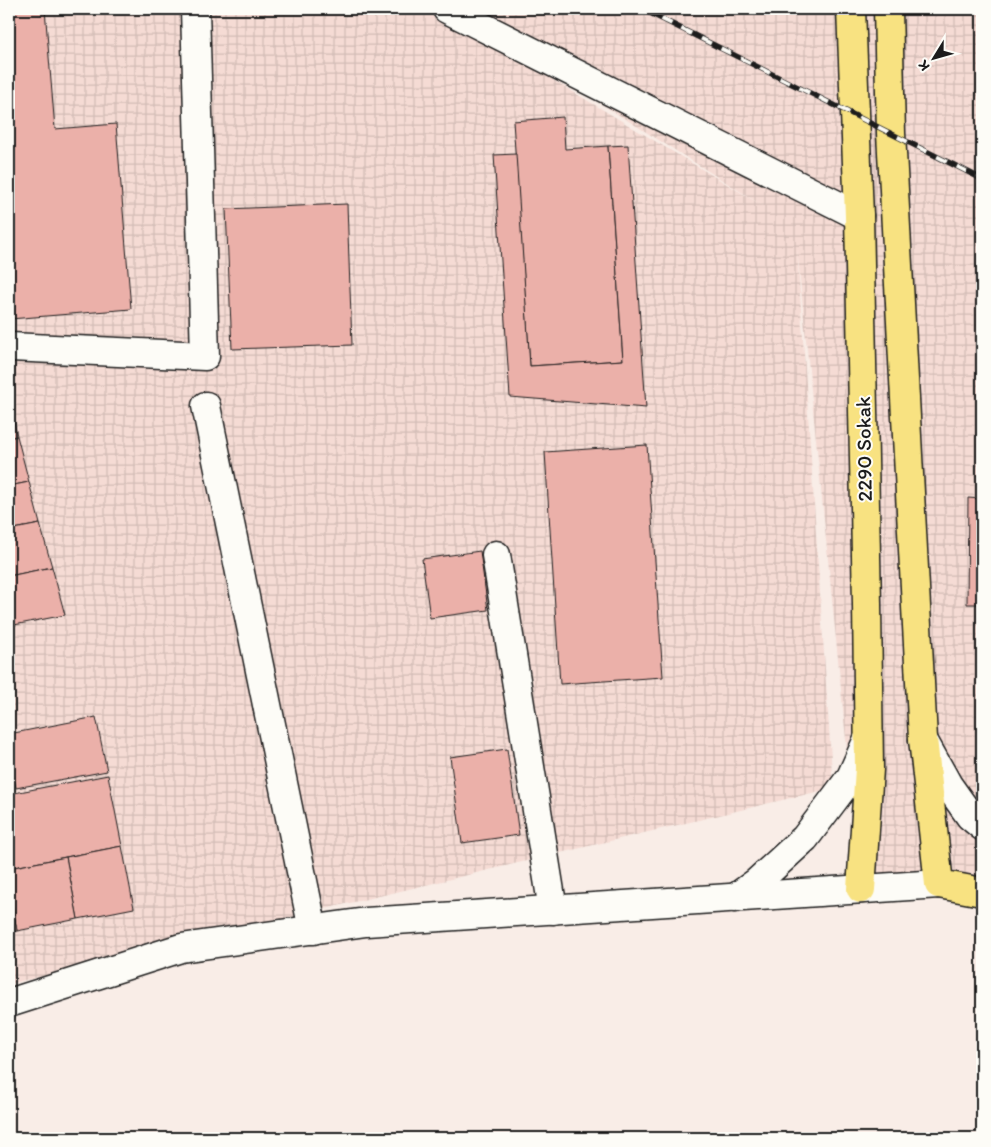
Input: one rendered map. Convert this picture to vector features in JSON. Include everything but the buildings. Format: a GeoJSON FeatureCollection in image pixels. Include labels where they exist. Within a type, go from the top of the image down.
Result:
{"type":"FeatureCollection","features":[{"type":"Feature","properties":{"kind":"main road","name":"2290 Sokak"},"geometry":{"type":"LineString","coordinates":[[851,9],[859,216],[869,769],[861,889]]}},
{"type":"Feature","properties":{"kind":"main road","name":"2290 Sokak"},"geometry":{"type":"LineString","coordinates":[[888,9],[890,133],[922,740],[939,884]]}},
{"type":"Feature","properties":{"kind":"main road"},"geometry":{"type":"LineString","coordinates":[[939,884],[982,877]]}},
{"type":"Feature","properties":{"kind":"main road"},"geometry":{"type":"LineString","coordinates":[[939,884],[982,892]]}},
{"type":"Feature","properties":{"kind":"street"},"geometry":{"type":"LineString","coordinates":[[10,347],[205,356],[196,9]]}},
{"type":"Feature","properties":{"kind":"street"},"geometry":{"type":"LineString","coordinates":[[448,9],[859,216]]}},
{"type":"Feature","properties":{"kind":"street"},"geometry":{"type":"LineString","coordinates":[[206,406],[313,930]]}},
{"type":"Feature","properties":{"kind":"street"},"geometry":{"type":"LineString","coordinates":[[496,555],[553,910]]}},
{"type":"Feature","properties":{"kind":"street"},"geometry":{"type":"LineString","coordinates":[[735,898],[757,882],[805,838],[851,777],[868,739]]}},
{"type":"Feature","properties":{"kind":"street"},"geometry":{"type":"LineString","coordinates":[[922,740],[948,785],[970,816],[982,826]]}},
{"type":"Feature","properties":{"kind":"street"},"geometry":{"type":"LineString","coordinates":[[9,1003],[181,948],[366,922],[939,884]]}},
{"type":"Feature","properties":{"kind":"shaded area"},"geometry":{"type":"Polygon","coordinates":[[[9,9],[435,9],[765,207],[451,9],[982,9],[982,881],[861,889],[797,249],[833,788],[9,984],[9,9]]]}},
{"type":"Feature","properties":{"kind":"railway"},"geometry":{"type":"LineString","coordinates":[[642,9],[982,179]]}}]}
